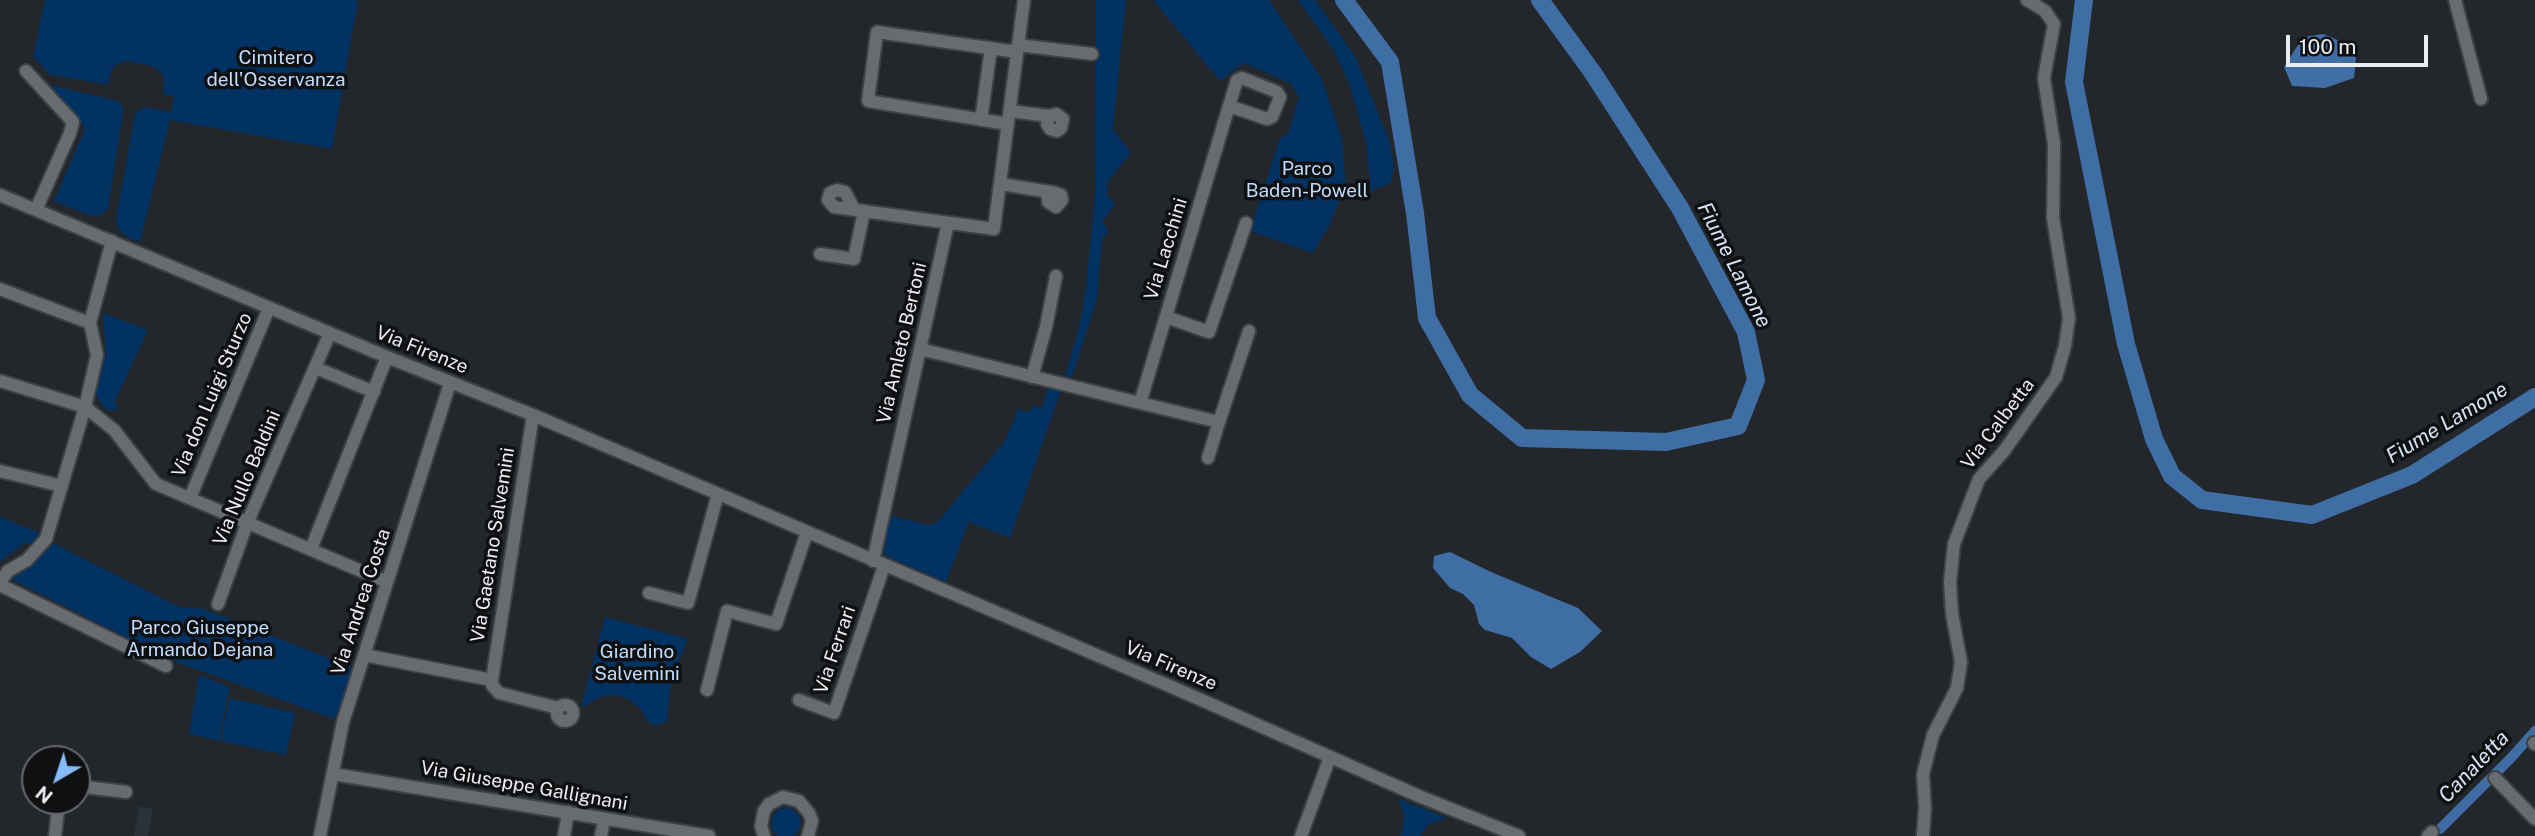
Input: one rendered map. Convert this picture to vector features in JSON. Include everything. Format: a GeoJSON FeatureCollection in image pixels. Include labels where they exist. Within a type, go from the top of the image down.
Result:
{"type":"FeatureCollection","features":[{"type":"Feature","properties":{"kind":"street"},"geometry":{"type":"LineString","coordinates":[[820,254],[854,259],[859,210],[994,229],[1024,0]]}},
{"type":"Feature","properties":{"kind":"street","name":"Via Calbetta"},"geometry":{"type":"LineString","coordinates":[[1923,836],[1923,774],[1933,735],[1957,688],[1961,662],[1952,614],[1950,582],[1954,544],[1979,479],[2004,451],[2056,377],[2065,346],[2069,318],[2053,218],[2054,144],[2044,78],[2054,23],[2045,11],[2027,0]]}},
{"type":"Feature","properties":{"kind":"street"},"geometry":{"type":"LineString","coordinates":[[2455,0],[2481,99]]}},
{"type":"Feature","properties":{"kind":"street"},"geometry":{"type":"LineString","coordinates":[[1049,116],[981,120],[867,101],[877,32],[991,48],[1092,54]]}},
{"type":"Feature","properties":{"kind":"street"},"geometry":{"type":"LineString","coordinates":[[981,120],[991,48]]}},
{"type":"Feature","properties":{"kind":"street"},"geometry":{"type":"LineString","coordinates":[[26,71],[73,122],[36,210]]}},
{"type":"Feature","properties":{"kind":"street","name":"Via Lacchini"},"geometry":{"type":"LineString","coordinates":[[1140,403],[1229,106]]}},
{"type":"Feature","properties":{"kind":"street"},"geometry":{"type":"LineString","coordinates":[[1001,184],[1052,193]]}},
{"type":"Feature","properties":{"kind":"street","name":"Via Firenze"},"geometry":{"type":"LineString","coordinates":[[0,195],[533,415],[1519,836]]}},
{"type":"Feature","properties":{"kind":"street","name":"Via Amleto Bertoni"},"geometry":{"type":"LineString","coordinates":[[879,563],[920,349],[948,223]]}},
{"type":"Feature","properties":{"kind":"street"},"geometry":{"type":"LineString","coordinates":[[1166,317],[1209,332],[1246,223]]}},
{"type":"Feature","properties":{"kind":"street"},"geometry":{"type":"LineString","coordinates":[[112,241],[90,323],[97,355],[85,407],[46,539],[27,560],[8,571],[0,583],[166,666]]}},
{"type":"Feature","properties":{"kind":"street"},"geometry":{"type":"LineString","coordinates":[[1032,377],[1056,276]]}},
{"type":"Feature","properties":{"kind":"street"},"geometry":{"type":"LineString","coordinates":[[0,289],[90,323]]}},
{"type":"Feature","properties":{"kind":"street","name":"Via don Luigi Sturzo"},"geometry":{"type":"LineString","coordinates":[[190,498],[269,307]]}},
{"type":"Feature","properties":{"kind":"street"},"geometry":{"type":"LineString","coordinates":[[1208,458],[1250,331]]}},
{"type":"Feature","properties":{"kind":"street","name":"Via Nullo Baldini"},"geometry":{"type":"LineString","coordinates":[[218,604],[248,522],[330,333]]}},
{"type":"Feature","properties":{"kind":"street"},"geometry":{"type":"LineString","coordinates":[[920,349],[1219,422]]}},
{"type":"Feature","properties":{"kind":"street"},"geometry":{"type":"LineString","coordinates":[[311,549],[387,357]]}},
{"type":"Feature","properties":{"kind":"street"},"geometry":{"type":"LineString","coordinates":[[316,368],[374,392]]}},
{"type":"Feature","properties":{"kind":"street"},"geometry":{"type":"LineString","coordinates":[[0,381],[85,407],[114,430],[156,484],[387,582]]}},
{"type":"Feature","properties":{"kind":"street","name":"Via Andrea Costa"},"geometry":{"type":"LineString","coordinates":[[320,836],[343,722],[450,383]]}},
{"type":"Feature","properties":{"kind":"street","name":"Via Gaetano Salvemini"},"geometry":{"type":"LineString","coordinates":[[492,680],[533,415]]}},
{"type":"Feature","properties":{"kind":"street"},"geometry":{"type":"LineString","coordinates":[[0,471],[62,486]]}},
{"type":"Feature","properties":{"kind":"street"},"geometry":{"type":"LineString","coordinates":[[649,593],[688,603],[718,495]]}},
{"type":"Feature","properties":{"kind":"street"},"geometry":{"type":"LineString","coordinates":[[707,690],[727,611],[776,624],[807,532]]}},
{"type":"Feature","properties":{"kind":"street","name":"Via Ferrari"},"geometry":{"type":"LineString","coordinates":[[799,700],[834,713],[879,563]]}},
{"type":"Feature","properties":{"kind":"street"},"geometry":{"type":"LineString","coordinates":[[364,655],[492,680],[494,690],[499,694],[558,708]]}},
{"type":"Feature","properties":{"kind":"street"},"geometry":{"type":"LineString","coordinates":[[1301,836],[1331,757]]}},
{"type":"Feature","properties":{"kind":"street","name":"Via Giuseppe Gallignani"},"geometry":{"type":"LineString","coordinates":[[333,774],[709,836]]}},
{"type":"Feature","properties":{"kind":"street"},"geometry":{"type":"LineString","coordinates":[[2495,778],[2535,819]]}},
{"type":"Feature","properties":{"kind":"street"},"geometry":{"type":"LineString","coordinates":[[91,788],[126,792]]}},
{"type":"Feature","properties":{"kind":"street"},"geometry":{"type":"LineString","coordinates":[[762,835],[761,818],[764,811],[775,800],[783,797],[799,801],[809,813],[812,821],[808,836]]}},
{"type":"Feature","properties":{"kind":"street"},"geometry":{"type":"LineString","coordinates":[[564,836],[568,812]]}},
{"type":"Feature","properties":{"kind":"street"},"geometry":{"type":"LineString","coordinates":[[55,836],[57,815]]}},
{"type":"Feature","properties":{"kind":"street"},"geometry":{"type":"LineString","coordinates":[[601,836],[604,820]]}},
{"type":"Feature","properties":{"kind":"shaded area"},"geometry":{"type":"Polygon","coordinates":[[[2323,34],[2345,43],[2356,58],[2354,78],[2325,88],[2292,86],[2284,67],[2303,37],[2323,34]]]}},
{"type":"Feature","properties":{"kind":"shaded area"},"geometry":{"type":"Polygon","coordinates":[[[1450,552],[1578,608],[1602,631],[1580,652],[1551,669],[1531,657],[1512,638],[1485,630],[1479,624],[1474,605],[1463,594],[1450,588],[1433,568],[1434,556],[1450,552]]]}},
{"type":"Feature","properties":{"kind":"shaded area"},"geometry":{"type":"Polygon","coordinates":[[[139,806],[153,809],[148,836],[134,836],[139,806]]]}},
{"type":"Feature","properties":{"kind":"green space","name":"Cimitero dell'Osservanza"},"geometry":{"type":"Polygon","coordinates":[[[45,0],[358,0],[332,149],[170,120],[140,242],[127,237],[119,230],[116,220],[135,113],[144,107],[171,112],[174,96],[163,94],[162,73],[152,66],[126,61],[116,65],[111,71],[108,85],[49,74],[33,56],[45,0]]]}},
{"type":"Feature","properties":{"kind":"green space"},"geometry":{"type":"Polygon","coordinates":[[[1096,0],[1126,0],[1113,129],[1131,153],[1108,181],[1107,195],[1116,204],[1102,221],[1109,231],[1102,239],[1097,299],[1072,377],[1065,376],[1080,324],[1086,289],[1095,195],[1096,0]]]}},
{"type":"Feature","properties":{"kind":"green space","name":"Parco Baden-Powell"},"geometry":{"type":"Polygon","coordinates":[[[1153,0],[1269,0],[1322,79],[1342,139],[1346,185],[1330,224],[1313,253],[1250,231],[1280,138],[1288,133],[1299,98],[1290,83],[1244,63],[1220,81],[1153,0]]]}},
{"type":"Feature","properties":{"kind":"green space"},"geometry":{"type":"Polygon","coordinates":[[[1298,0],[1315,0],[1355,56],[1390,142],[1394,166],[1391,183],[1371,191],[1366,142],[1349,83],[1334,51],[1298,0]]]}},
{"type":"Feature","properties":{"kind":"green space"},"geometry":{"type":"Polygon","coordinates":[[[49,85],[119,101],[124,108],[108,209],[101,215],[91,216],[54,201],[85,129],[49,85]]]}},
{"type":"Feature","properties":{"kind":"green space"},"geometry":{"type":"Polygon","coordinates":[[[103,313],[148,330],[114,403],[120,406],[115,410],[106,410],[95,390],[106,353],[103,313]]]}},
{"type":"Feature","properties":{"kind":"green space"},"geometry":{"type":"Polygon","coordinates":[[[1048,386],[1061,390],[1010,538],[969,522],[946,582],[886,556],[882,549],[891,516],[929,525],[938,521],[1004,442],[1017,409],[1030,412],[1032,406],[1042,408],[1048,386]]]}},
{"type":"Feature","properties":{"kind":"green space"},"geometry":{"type":"Polygon","coordinates":[[[0,517],[40,533],[32,546],[26,542],[0,562],[0,517]]]}},
{"type":"Feature","properties":{"kind":"green space","name":"Parco Giuseppe Armando Dejana"},"geometry":{"type":"Polygon","coordinates":[[[53,543],[179,607],[204,609],[359,670],[343,722],[173,661],[11,579],[32,566],[53,543]]]}},
{"type":"Feature","properties":{"kind":"green space","name":"Giardino Salvemini"},"geometry":{"type":"Polygon","coordinates":[[[605,617],[688,639],[671,679],[667,721],[659,725],[650,724],[639,707],[616,695],[603,696],[581,708],[605,617]]]}},
{"type":"Feature","properties":{"kind":"green space"},"geometry":{"type":"Polygon","coordinates":[[[199,675],[230,687],[219,741],[189,734],[199,675]]]}},
{"type":"Feature","properties":{"kind":"green space"},"geometry":{"type":"Polygon","coordinates":[[[230,698],[295,713],[286,755],[220,741],[230,698]]]}},
{"type":"Feature","properties":{"kind":"green space"},"geometry":{"type":"Polygon","coordinates":[[[1399,799],[1447,818],[1429,824],[1420,836],[1401,836],[1404,816],[1399,799]]]}},
{"type":"Feature","properties":{"kind":"green space"},"geometry":{"type":"Polygon","coordinates":[[[786,808],[797,812],[801,823],[797,834],[786,838],[775,834],[771,823],[775,812],[786,808]]]}},
{"type":"Feature","properties":{"kind":"waterway","name":"Fiume Lamone"},"geometry":{"type":"LineString","coordinates":[[1344,0],[1390,62],[1415,213],[1427,318],[1470,395],[1522,438],[1666,442],[1738,426],[1756,380],[1746,332],[1680,208],[1593,73],[1540,0]]}},
{"type":"Feature","properties":{"kind":"waterway","name":"Fiume Lamone"},"geometry":{"type":"LineString","coordinates":[[2084,0],[2074,82],[2126,344],[2154,439],[2172,476],[2202,500],[2312,515],[2412,475],[2535,397]]}},
{"type":"Feature","properties":{"kind":"waterway","name":"Canaletta"},"geometry":{"type":"LineString","coordinates":[[2440,829],[2535,731]]}}]}
